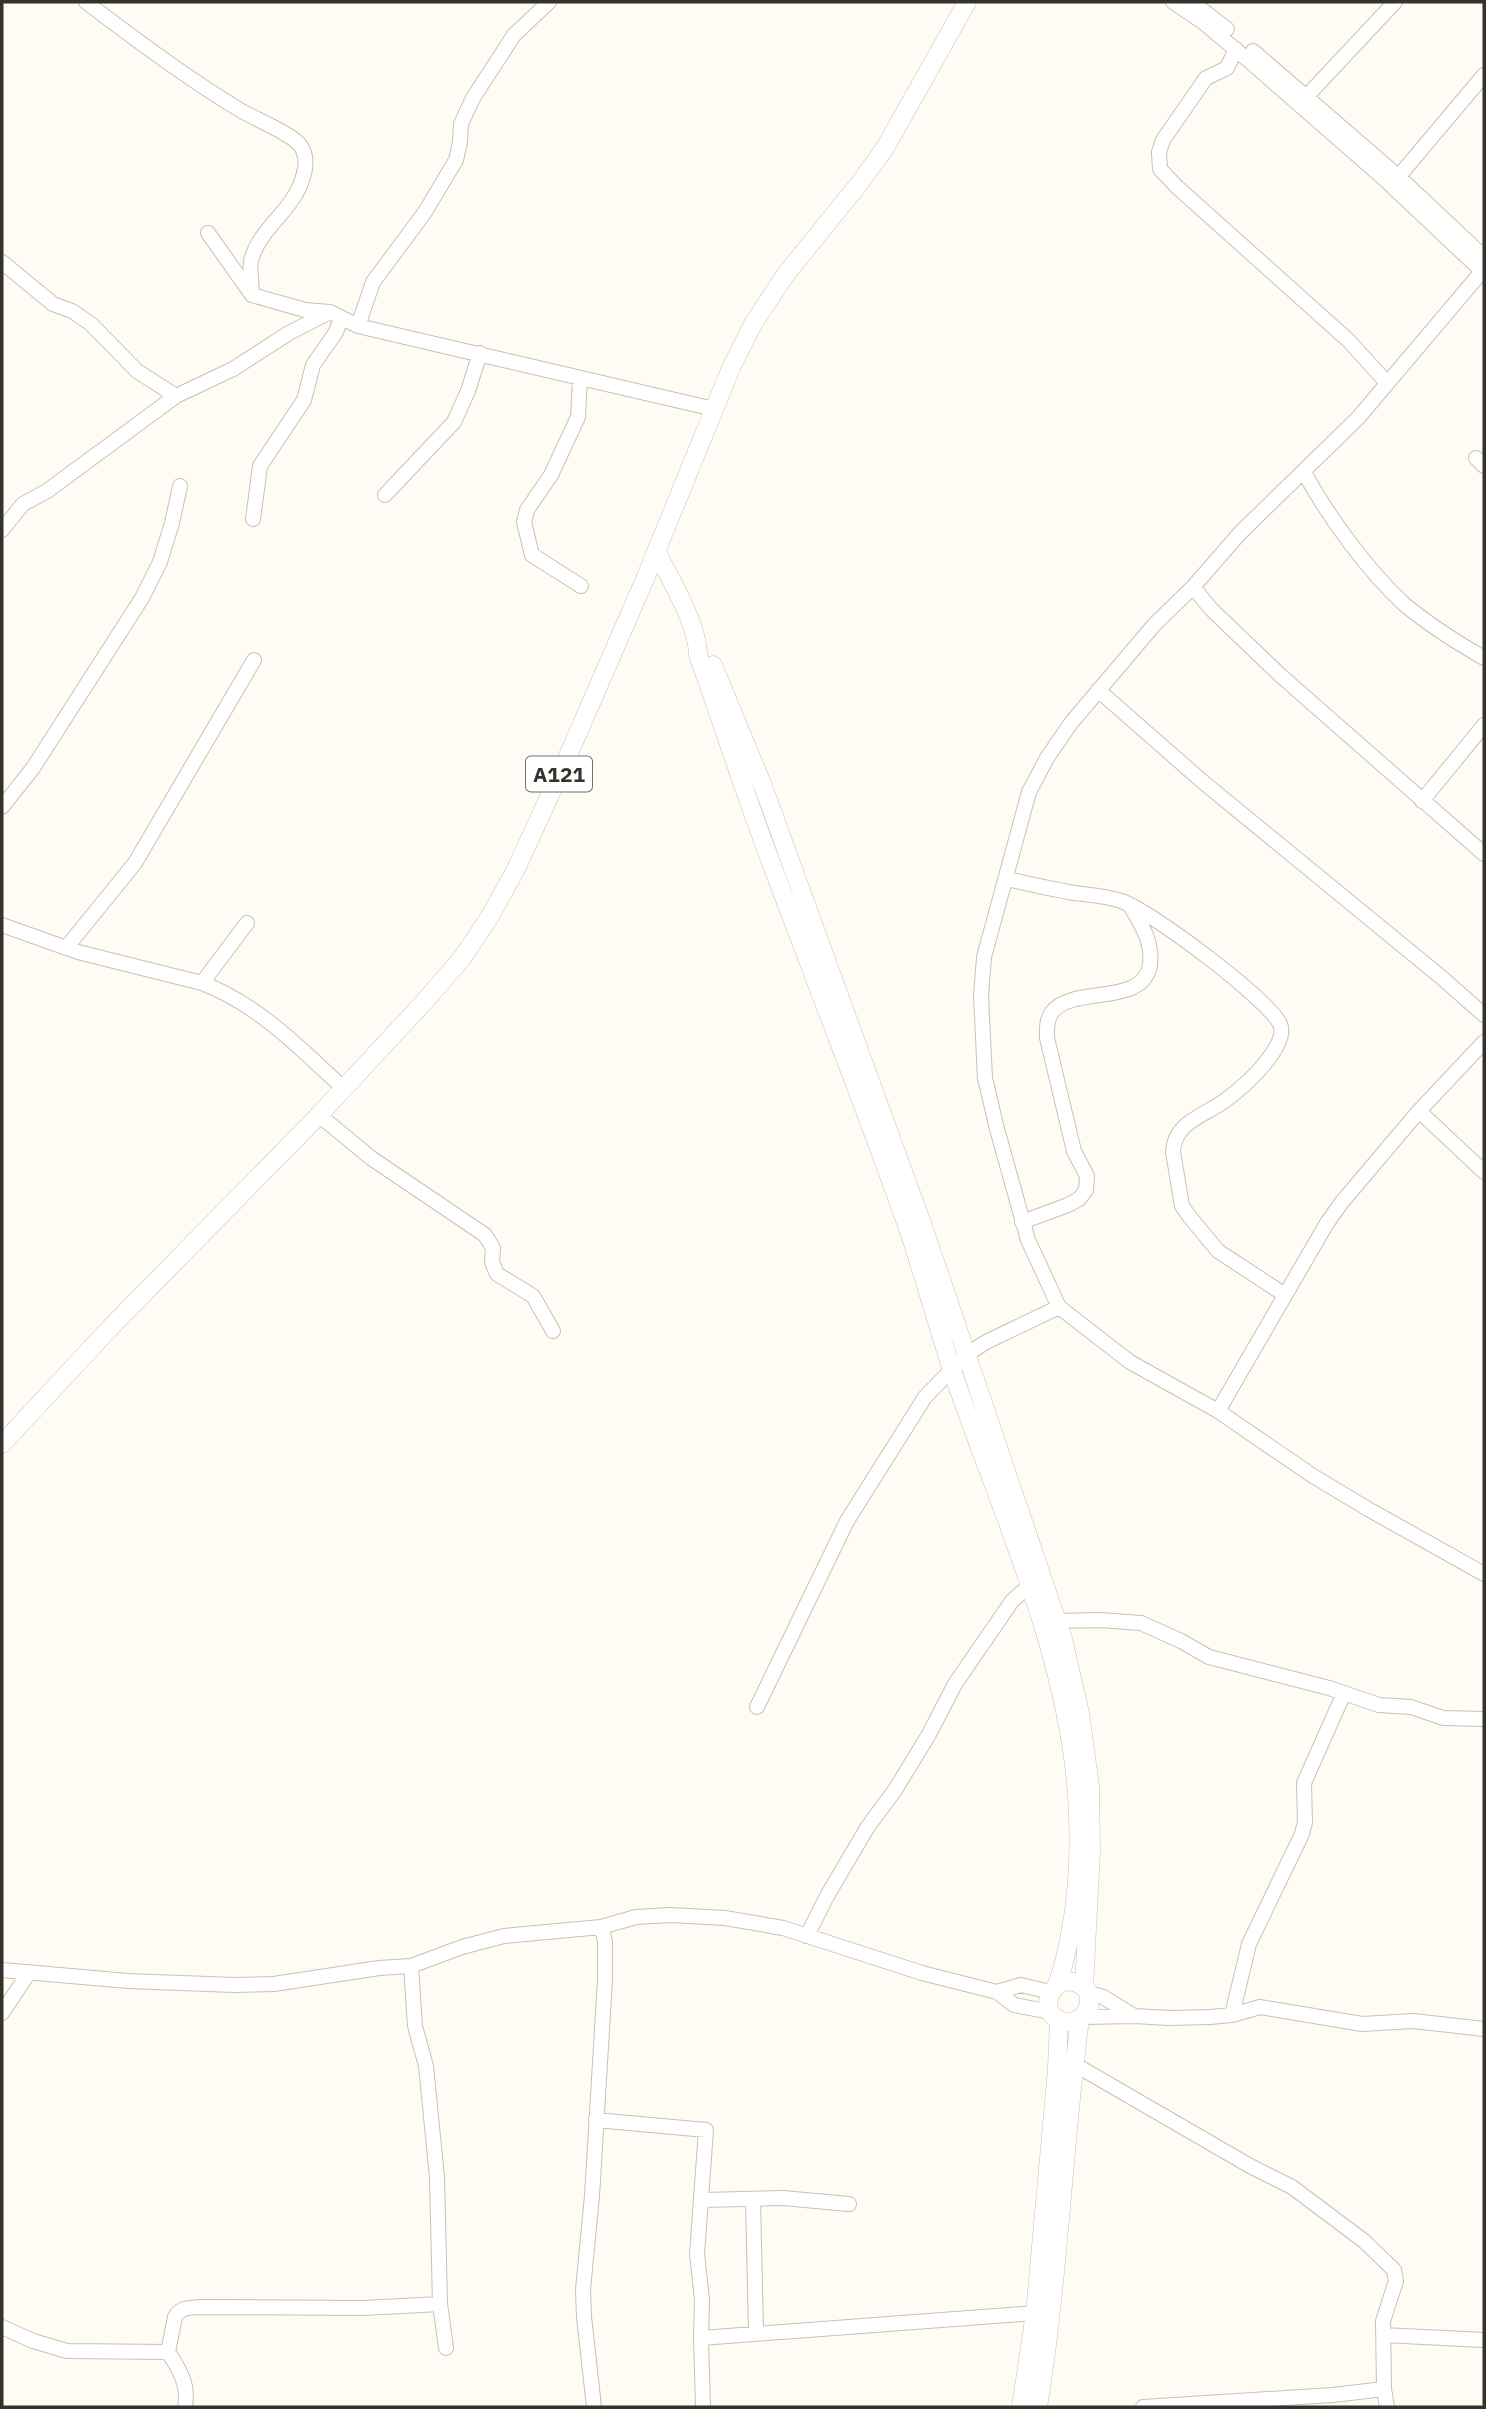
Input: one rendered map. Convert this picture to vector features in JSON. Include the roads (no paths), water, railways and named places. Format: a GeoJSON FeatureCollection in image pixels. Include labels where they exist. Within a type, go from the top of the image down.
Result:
{"type":"FeatureCollection","features":[{"type":"Feature","properties":{"kind":"main road","name":"A121"},"geometry":{"type":"LineString","coordinates":[[2,1444],[109,1329],[344,1089],[463,957],[495,907],[567,758],[714,409],[753,324],[786,274],[885,148],[967,2]]}},
{"type":"Feature","properties":{"kind":"main road"},"geometry":{"type":"LineString","coordinates":[[656,551],[677,590],[698,644],[698,655],[765,846],[905,1221],[952,1369],[1029,1586],[1061,1695],[1077,1794],[1079,1866],[1070,1935],[1048,2002],[1055,2016],[1058,2069],[1035,2313],[1021,2407]]}},
{"type":"Feature","properties":{"kind":"main road"},"geometry":{"type":"LineString","coordinates":[[698,644],[707,651],[764,786],[924,1229],[1058,1621],[1080,1713],[1090,1786],[1091,1852],[1086,1990],[1089,2007],[1082,2018],[1074,2064],[1054,2290],[1038,2407]]}},
{"type":"Feature","properties":{"kind":"main road"},"geometry":{"type":"LineString","coordinates":[[1054,1989],[1072,1981],[1086,1990]]}},
{"type":"Feature","properties":{"kind":"main road"},"geometry":{"type":"LineString","coordinates":[[1055,2016],[1074,2022],[1082,2018]]}},
{"type":"Feature","properties":{"kind":"street"},"geometry":{"type":"LineString","coordinates":[[86,2],[239,110],[299,142],[305,154],[306,167],[302,181],[289,205],[264,234],[255,251],[250,263],[252,295]]}},
{"type":"Feature","properties":{"kind":"street"},"geometry":{"type":"LineString","coordinates":[[358,326],[373,282],[425,212],[456,160],[461,124],[473,98],[514,35],[549,2]]}},
{"type":"Feature","properties":{"kind":"street"},"geometry":{"type":"LineString","coordinates":[[1173,2],[1204,23],[1395,182]]}},
{"type":"Feature","properties":{"kind":"street"},"geometry":{"type":"LineString","coordinates":[[1192,2],[1306,97],[1484,268],[1358,418],[1240,533],[1193,587],[1154,625],[1059,740],[1029,792],[984,957],[981,1029],[985,1078],[1022,1222],[1042,1274],[1059,1307],[1129,1362],[1218,1411],[1313,1476],[1436,1549],[1484,1574]]}},
{"type":"Feature","properties":{"kind":"street"},"geometry":{"type":"LineString","coordinates":[[1306,97],[1395,2]]}},
{"type":"Feature","properties":{"kind":"street"},"geometry":{"type":"LineString","coordinates":[[1236,49],[1227,68],[1206,78],[1163,140],[1159,152],[1160,169],[1349,341],[1387,383]]}},
{"type":"Feature","properties":{"kind":"street"},"geometry":{"type":"LineString","coordinates":[[1395,182],[1479,89],[1484,75]]}},
{"type":"Feature","properties":{"kind":"street"},"geometry":{"type":"LineString","coordinates":[[208,233],[252,295],[305,310],[335,315],[358,326],[714,409]]}},
{"type":"Feature","properties":{"kind":"street"},"geometry":{"type":"LineString","coordinates":[[2,262],[53,304],[72,311],[91,324],[137,371],[176,396]]}},
{"type":"Feature","properties":{"kind":"street"},"geometry":{"type":"LineString","coordinates":[[2,530],[23,504],[47,491],[176,396],[233,369],[289,333],[335,315]]}},
{"type":"Feature","properties":{"kind":"street"},"geometry":{"type":"LineString","coordinates":[[253,519],[260,466],[304,400],[313,365],[336,332],[335,315]]}},
{"type":"Feature","properties":{"kind":"street"},"geometry":{"type":"LineString","coordinates":[[385,495],[454,422],[468,391],[480,353]]}},
{"type":"Feature","properties":{"kind":"street"},"geometry":{"type":"LineString","coordinates":[[580,378],[579,408],[573,429],[551,475],[527,510],[523,522],[532,555],[580,586]]}},
{"type":"Feature","properties":{"kind":"street"},"geometry":{"type":"LineString","coordinates":[[1304,472],[1317,496],[1370,567],[1403,602],[1427,622],[1484,658]]}},
{"type":"Feature","properties":{"kind":"street"},"geometry":{"type":"LineString","coordinates":[[2,807],[33,768],[142,598],[160,562],[180,486]]}},
{"type":"Feature","properties":{"kind":"street"},"geometry":{"type":"LineString","coordinates":[[1193,587],[1211,609],[1280,675],[1484,854]]}},
{"type":"Feature","properties":{"kind":"street"},"geometry":{"type":"LineString","coordinates":[[66,948],[135,863],[254,660]]}},
{"type":"Feature","properties":{"kind":"street"},"geometry":{"type":"LineString","coordinates":[[1098,690],[1203,782],[1484,1015]]}},
{"type":"Feature","properties":{"kind":"street"},"geometry":{"type":"LineString","coordinates":[[1422,801],[1484,725]]}},
{"type":"Feature","properties":{"kind":"street"},"geometry":{"type":"LineString","coordinates":[[1007,879],[1129,904],[1161,922],[1207,957],[1251,994],[1280,1025],[1282,1032],[1268,1059],[1227,1100],[1184,1126],[1173,1143],[1173,1152],[1182,1206],[1189,1216],[1218,1251],[1285,1295]]}},
{"type":"Feature","properties":{"kind":"street"},"geometry":{"type":"LineString","coordinates":[[1022,1222],[1068,1205],[1079,1199],[1086,1190],[1087,1176],[1074,1151],[1047,1038],[1047,1024],[1058,1006],[1136,986],[1145,978],[1149,969],[1149,945],[1145,929],[1129,904]]}},
{"type":"Feature","properties":{"kind":"street"},"geometry":{"type":"LineString","coordinates":[[202,983],[247,923]]}},
{"type":"Feature","properties":{"kind":"street"},"geometry":{"type":"LineString","coordinates":[[2,925],[66,948],[202,983],[240,1002],[271,1023],[301,1047],[344,1089]]}},
{"type":"Feature","properties":{"kind":"street"},"geometry":{"type":"LineString","coordinates":[[1218,1411],[1327,1223],[1342,1202],[1419,1111],[1484,1042]]}},
{"type":"Feature","properties":{"kind":"street"},"geometry":{"type":"LineString","coordinates":[[1419,1111],[1484,1172]]}},
{"type":"Feature","properties":{"kind":"street"},"geometry":{"type":"LineString","coordinates":[[319,1115],[371,1158],[485,1235],[493,1248],[492,1262],[497,1273],[533,1296],[553,1331]]}},
{"type":"Feature","properties":{"kind":"street"},"geometry":{"type":"LineString","coordinates":[[757,1707],[861,1495],[925,1397],[967,1355],[986,1342],[1059,1307]]}},
{"type":"Feature","properties":{"kind":"street"},"geometry":{"type":"LineString","coordinates":[[807,1936],[867,1828],[895,1790],[928,1736],[955,1684],[1012,1601],[1029,1586]]}},
{"type":"Feature","properties":{"kind":"street"},"geometry":{"type":"LineString","coordinates":[[1058,1621],[1140,1623],[1209,1657],[1379,1705],[1411,1707],[1443,1718],[1484,1719]]}},
{"type":"Feature","properties":{"kind":"street"},"geometry":{"type":"LineString","coordinates":[[1232,2015],[1249,1944],[1302,1834],[1305,1822],[1304,1783],[1307,1772],[1344,1693]]}},
{"type":"Feature","properties":{"kind":"street"},"geometry":{"type":"LineString","coordinates":[[2,1970],[128,1981],[274,1984],[379,1968],[411,1966],[462,1947],[503,1936],[601,1927],[636,1917],[671,1915],[756,1922],[922,1973],[997,1992],[1014,2005],[1055,2016]]}},
{"type":"Feature","properties":{"kind":"street"},"geometry":{"type":"LineString","coordinates":[[594,2407],[583,2290],[592,2196],[605,1980],[605,1941],[601,1927]]}},
{"type":"Feature","properties":{"kind":"street"},"geometry":{"type":"LineString","coordinates":[[411,1966],[415,2026],[426,2066],[437,2177],[440,2304],[446,2348]]}},
{"type":"Feature","properties":{"kind":"street"},"geometry":{"type":"LineString","coordinates":[[2,2013],[28,1974]]}},
{"type":"Feature","properties":{"kind":"street"},"geometry":{"type":"LineString","coordinates":[[997,1992],[1021,1985],[1054,1989]]}},
{"type":"Feature","properties":{"kind":"street"},"geometry":{"type":"LineString","coordinates":[[1086,1990],[1134,2016]]}},
{"type":"Feature","properties":{"kind":"street"},"geometry":{"type":"LineString","coordinates":[[1082,2018],[1232,2015],[1260,2007],[1362,2024],[1413,2021],[1484,2029]]}},
{"type":"Feature","properties":{"kind":"street"},"geometry":{"type":"LineString","coordinates":[[1074,2064],[1134,2101],[1292,2187],[1364,2241],[1394,2270],[1396,2275],[1383,2321],[1384,2389],[1387,2407]]}},
{"type":"Feature","properties":{"kind":"street"},"geometry":{"type":"LineString","coordinates":[[596,2120],[706,2130],[697,2255],[702,2300],[703,2407]]}},
{"type":"Feature","properties":{"kind":"street"},"geometry":{"type":"LineString","coordinates":[[753,2199],[755,2332]]}},
{"type":"Feature","properties":{"kind":"street"},"geometry":{"type":"LineString","coordinates":[[702,2200],[783,2199],[849,2204]]}},
{"type":"Feature","properties":{"kind":"street"},"geometry":{"type":"LineString","coordinates":[[185,2407],[184,2375],[168,2352],[175,2317],[177,2312],[184,2309],[200,2306],[363,2308],[440,2304]]}},
{"type":"Feature","properties":{"kind":"street"},"geometry":{"type":"LineString","coordinates":[[701,2338],[1035,2313]]}},
{"type":"Feature","properties":{"kind":"street"},"geometry":{"type":"LineString","coordinates":[[2,2327],[33,2341],[67,2351],[168,2352]]}},
{"type":"Feature","properties":{"kind":"street"},"geometry":{"type":"LineString","coordinates":[[1383,2335],[1484,2340]]}},
{"type":"Feature","properties":{"kind":"street"},"geometry":{"type":"LineString","coordinates":[[1152,2407],[1384,2389]]}}]}
